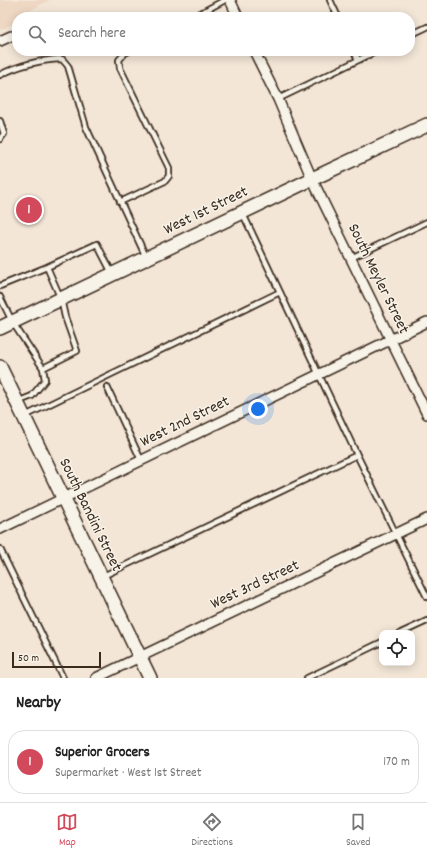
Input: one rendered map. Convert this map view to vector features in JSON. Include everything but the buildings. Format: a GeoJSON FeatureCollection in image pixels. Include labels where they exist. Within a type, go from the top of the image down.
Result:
{"type":"FeatureCollection","features":[{"type":"Feature","properties":{"kind":"street"},"geometry":{"type":"LineString","coordinates":[[230,0],[236,12]]}},
{"type":"Feature","properties":{"kind":"street"},"geometry":{"type":"LineString","coordinates":[[0,41],[10,36]]}},
{"type":"Feature","properties":{"kind":"street","name":"South Meyler Street"},"geometry":{"type":"LineString","coordinates":[[256,56],[278,99],[312,178],[427,414]]}},
{"type":"Feature","properties":{"kind":"street","name":"West 1st Street"},"geometry":{"type":"LineString","coordinates":[[0,328],[312,178],[427,126]]}},
{"type":"Feature","properties":{"kind":"street","name":"West 2nd Street"},"geometry":{"type":"LineString","coordinates":[[0,529],[427,322]]}},
{"type":"Feature","properties":{"kind":"street","name":"South Bandini Street"},"geometry":{"type":"LineString","coordinates":[[0,367],[150,678]]}},
{"type":"Feature","properties":{"kind":"street","name":"West 3rd Street"},"geometry":{"type":"LineString","coordinates":[[96,678],[427,519]]}},
{"type":"Feature","properties":{"kind":"lane"},"geometry":{"type":"LineString","coordinates":[[202,12],[225,0]]}},
{"type":"Feature","properties":{"kind":"lane"},"geometry":{"type":"LineString","coordinates":[[330,0],[336,12]]}},
{"type":"Feature","properties":{"kind":"lane"},"geometry":{"type":"LineString","coordinates":[[415,33],[427,27]]}},
{"type":"Feature","properties":{"kind":"lane"},"geometry":{"type":"LineString","coordinates":[[120,202],[164,181],[169,176],[169,168],[120,68],[119,60],[122,56]]}},
{"type":"Feature","properties":{"kind":"lane"},"geometry":{"type":"LineString","coordinates":[[356,56],[358,60]]}},
{"type":"Feature","properties":{"kind":"lane"},"geometry":{"type":"LineString","coordinates":[[278,99],[366,56]]}},
{"type":"Feature","properties":{"kind":"lane"},"geometry":{"type":"LineString","coordinates":[[0,75],[10,70],[47,60],[62,59],[68,66],[86,127],[146,258]]}},
{"type":"Feature","properties":{"kind":"lane"},"geometry":{"type":"LineString","coordinates":[[0,121],[4,134],[0,139]]}},
{"type":"Feature","properties":{"kind":"lane"},"geometry":{"type":"LineString","coordinates":[[242,212],[318,374],[427,597]]}},
{"type":"Feature","properties":{"kind":"lane"},"geometry":{"type":"LineString","coordinates":[[351,258],[427,222]]}},
{"type":"Feature","properties":{"kind":"lane"},"geometry":{"type":"LineString","coordinates":[[0,286],[47,267],[97,244],[113,274]]}},
{"type":"Feature","properties":{"kind":"lane"},"geometry":{"type":"LineString","coordinates":[[43,368],[77,351],[65,317],[61,299],[47,267]]}},
{"type":"Feature","properties":{"kind":"lane"},"geometry":{"type":"LineString","coordinates":[[24,417],[280,292]]}},
{"type":"Feature","properties":{"kind":"lane"},"geometry":{"type":"LineString","coordinates":[[0,297],[13,323],[43,368],[45,380],[32,396],[17,402]]}},
{"type":"Feature","properties":{"kind":"lane"},"geometry":{"type":"LineString","coordinates":[[107,387],[141,460]]}},
{"type":"Feature","properties":{"kind":"lane"},"geometry":{"type":"LineString","coordinates":[[101,577],[357,455]]}},
{"type":"Feature","properties":{"kind":"lane"},"geometry":{"type":"LineString","coordinates":[[0,549],[63,678]]}},
{"type":"Feature","properties":{"kind":"lane"},"geometry":{"type":"LineString","coordinates":[[408,630],[427,621]]}},
{"type":"Feature","properties":{"kind":"lane"},"geometry":{"type":"LineString","coordinates":[[307,678],[379,643]]}},
{"type":"Feature","properties":{"kind":"shaded area"},"geometry":{"type":"Polygon","coordinates":[[[0,0],[50,0],[27,12],[12,12],[12,24],[0,30],[0,0]]]}},
{"type":"Feature","properties":{"kind":"place","name":"Superior Grocers"},"geometry":{"type":"Point","coordinates":[29,210]}}]}
